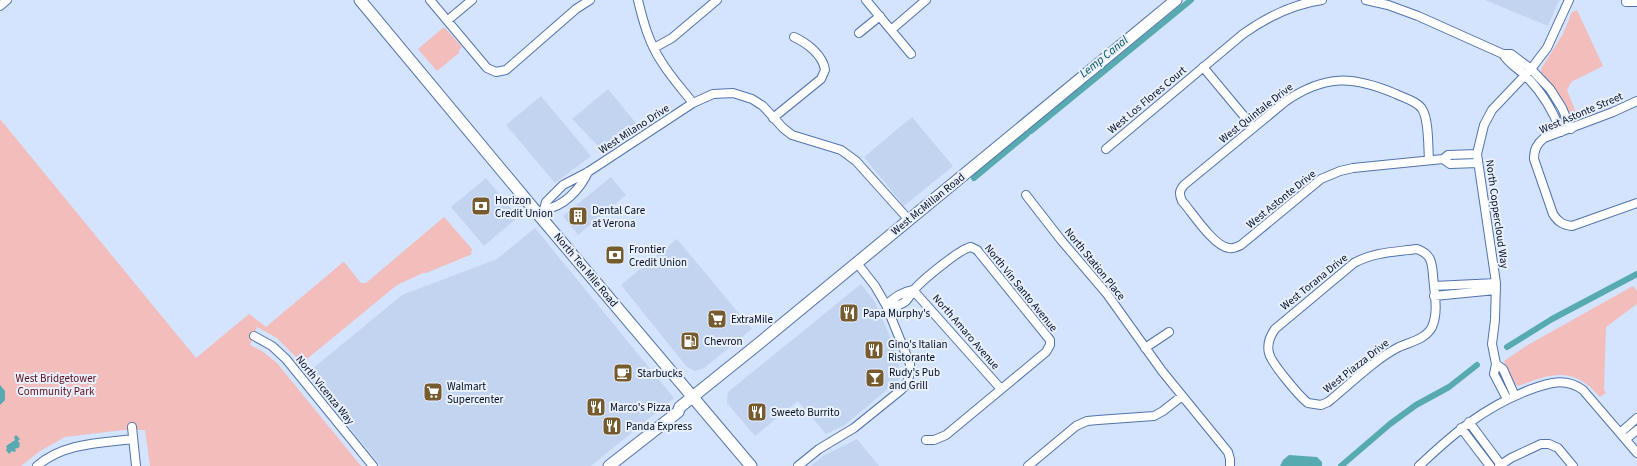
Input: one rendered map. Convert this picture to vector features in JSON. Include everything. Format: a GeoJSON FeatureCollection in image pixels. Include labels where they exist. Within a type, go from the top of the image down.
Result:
{"type":"FeatureCollection","features":[{"type":"Feature","properties":{"kind":"main road","name":"North Ten Mile Road"},"geometry":{"type":"LineString","coordinates":[[360,0],[541,212],[751,466]]}},
{"type":"Feature","properties":{"kind":"main road","name":"West McMillan Road"},"geometry":{"type":"LineString","coordinates":[[609,466],[672,417],[678,412],[680,407],[693,396],[856,264],[1176,0]]}},
{"type":"Feature","properties":{"kind":"main road","name":"West McMillan Road"},"geometry":{"type":"LineString","coordinates":[[602,466],[674,408],[680,407]]}},
{"type":"Feature","properties":{"kind":"street"},"geometry":{"type":"LineString","coordinates":[[0,6],[7,0]]}},
{"type":"Feature","properties":{"kind":"street"},"geometry":{"type":"LineString","coordinates":[[430,0],[487,68],[496,72],[506,70],[576,9],[590,0]]}},
{"type":"Feature","properties":{"kind":"street"},"geometry":{"type":"LineString","coordinates":[[448,20],[472,0]]}},
{"type":"Feature","properties":{"kind":"street"},"geometry":{"type":"LineString","coordinates":[[638,0],[642,18],[660,60],[693,103]]}},
{"type":"Feature","properties":{"kind":"street"},"geometry":{"type":"LineString","coordinates":[[654,48],[672,38],[717,0]]}},
{"type":"Feature","properties":{"kind":"street"},"geometry":{"type":"LineString","coordinates":[[866,0],[911,54]]}},
{"type":"Feature","properties":{"kind":"street"},"geometry":{"type":"LineString","coordinates":[[891,30],[926,0]]}},
{"type":"Feature","properties":{"kind":"street","name":"West Los Flores Court"},"geometry":{"type":"LineString","coordinates":[[1106,149],[1243,34],[1280,12],[1308,2],[1322,0]]}},
{"type":"Feature","properties":{"kind":"street"},"geometry":{"type":"LineString","coordinates":[[1366,0],[1388,5],[1418,16],[1503,54],[1511,54],[1528,72],[1550,89],[1562,108],[1571,129]]}},
{"type":"Feature","properties":{"kind":"street","name":"North Coppercloud Way"},"geometry":{"type":"LineString","coordinates":[[1511,397],[1503,368],[1496,364],[1492,344],[1495,320],[1496,286],[1477,154],[1484,125],[1492,110],[1528,72],[1547,48],[1568,0]]}},
{"type":"Feature","properties":{"kind":"street"},"geometry":{"type":"LineString","coordinates":[[1626,2],[1637,2]]}},
{"type":"Feature","properties":{"kind":"street"},"geometry":{"type":"LineString","coordinates":[[859,33],[880,16]]}},
{"type":"Feature","properties":{"kind":"street"},"geometry":{"type":"LineString","coordinates":[[773,118],[821,79],[825,70],[822,62],[809,45],[794,37]]}},
{"type":"Feature","properties":{"kind":"street"},"geometry":{"type":"LineString","coordinates":[[1203,67],[1253,127]]}},
{"type":"Feature","properties":{"kind":"street"},"geometry":{"type":"LineString","coordinates":[[1528,72],[1554,113],[1562,132]]}},
{"type":"Feature","properties":{"kind":"street","name":"West Quintale Drive"},"geometry":{"type":"LineString","coordinates":[[1229,248],[1217,242],[1182,201],[1180,192],[1184,185],[1253,127],[1299,92],[1315,85],[1330,81],[1352,81],[1372,85],[1414,102],[1421,107],[1425,114],[1429,160]]}},
{"type":"Feature","properties":{"kind":"street","name":"West Milano Drive"},"geometry":{"type":"LineString","coordinates":[[541,212],[546,202],[562,185],[588,172],[693,103],[713,94],[733,93],[752,99],[763,106],[773,118],[792,135],[842,150],[866,170],[909,220]]}},
{"type":"Feature","properties":{"kind":"street","name":"West Astonte Street"},"geometry":{"type":"LineString","coordinates":[[1637,101],[1571,129],[1544,138],[1536,147],[1534,152],[1534,159],[1553,214],[1556,220],[1562,224],[1572,226],[1637,203]]}},
{"type":"Feature","properties":{"kind":"street","name":"West Astonte Drive"},"geometry":{"type":"LineString","coordinates":[[1229,248],[1241,245],[1321,179],[1330,174],[1353,168],[1443,159],[1448,155],[1477,154]]}},
{"type":"Feature","properties":{"kind":"street","name":"West Astonte Drive"},"geometry":{"type":"LineString","coordinates":[[1443,159],[1450,164],[1478,163]]}},
{"type":"Feature","properties":{"kind":"street","name":"West Milano Drive"},"geometry":{"type":"LineString","coordinates":[[541,212],[552,209],[570,197],[582,184],[588,172]]}},
{"type":"Feature","properties":{"kind":"street","name":"North Station Place"},"geometry":{"type":"LineString","coordinates":[[1026,195],[1061,240],[1107,294],[1145,348],[1228,452],[1230,465]]}},
{"type":"Feature","properties":{"kind":"street","name":"North Vin Santo Avenue"},"geometry":{"type":"LineString","coordinates":[[913,290],[961,250],[971,247],[977,250],[1050,340],[1050,345],[1046,352],[1001,389]]}},
{"type":"Feature","properties":{"kind":"street","name":"West Torana Drive"},"geometry":{"type":"LineString","coordinates":[[1314,405],[1304,400],[1271,359],[1268,352],[1270,339],[1277,327],[1354,263],[1374,254],[1417,249],[1426,253],[1432,260],[1434,286]]}},
{"type":"Feature","properties":{"kind":"street"},"geometry":{"type":"LineString","coordinates":[[798,466],[819,449],[854,428],[907,384],[910,364],[886,305],[875,286],[856,264]]}},
{"type":"Feature","properties":{"kind":"street"},"geometry":{"type":"LineString","coordinates":[[1434,286],[1496,286],[1434,296],[1434,286]]}},
{"type":"Feature","properties":{"kind":"street"},"geometry":{"type":"LineString","coordinates":[[886,305],[905,291],[913,290]]}},
{"type":"Feature","properties":{"kind":"street","name":"North Amaro Avenue"},"geometry":{"type":"LineString","coordinates":[[913,290],[1001,389]]}},
{"type":"Feature","properties":{"kind":"street","name":"West Piazza Drive"},"geometry":{"type":"LineString","coordinates":[[1314,405],[1321,405],[1328,402],[1378,361],[1398,348],[1424,336],[1431,329],[1436,312],[1434,296]]}},
{"type":"Feature","properties":{"kind":"street"},"geometry":{"type":"LineString","coordinates":[[1145,348],[1169,332]]}},
{"type":"Feature","properties":{"kind":"street","name":"North Vicenza Way"},"geometry":{"type":"LineString","coordinates":[[254,336],[272,346],[286,359],[373,466]]}},
{"type":"Feature","properties":{"kind":"street"},"geometry":{"type":"LineString","coordinates":[[1419,466],[1461,428],[1491,407],[1511,397],[1547,384],[1562,382],[1577,385],[1589,396],[1637,453]]}},
{"type":"Feature","properties":{"kind":"street"},"geometry":{"type":"LineString","coordinates":[[926,440],[934,440],[946,435],[1001,389]]}},
{"type":"Feature","properties":{"kind":"street"},"geometry":{"type":"LineString","coordinates":[[1028,466],[1076,426],[1098,420],[1154,416],[1163,412],[1182,396]]}},
{"type":"Feature","properties":{"kind":"street"},"geometry":{"type":"LineString","coordinates":[[1623,436],[1637,418]]}},
{"type":"Feature","properties":{"kind":"street"},"geometry":{"type":"LineString","coordinates":[[1469,422],[1500,465],[1541,444],[1549,444],[1558,448],[1573,466]]}},
{"type":"Feature","properties":{"kind":"street"},"geometry":{"type":"LineString","coordinates":[[132,427],[136,466]]}},
{"type":"Feature","properties":{"kind":"street"},"geometry":{"type":"LineString","coordinates":[[1461,428],[1490,466]]}},
{"type":"Feature","properties":{"kind":"street"},"geometry":{"type":"LineString","coordinates":[[1623,436],[1637,430]]}},
{"type":"Feature","properties":{"kind":"street"},"geometry":{"type":"LineString","coordinates":[[37,466],[54,454],[71,447],[133,439]]}},
{"type":"Feature","properties":{"kind":"shaded area"},"geometry":{"type":"Polygon","coordinates":[[[1485,0],[1559,0],[1548,26],[1485,0]]]}},
{"type":"Feature","properties":{"kind":"shaded area"},"geometry":{"type":"Polygon","coordinates":[[[608,89],[639,127],[603,151],[572,119],[608,89]]]}},
{"type":"Feature","properties":{"kind":"shaded area"},"geometry":{"type":"Polygon","coordinates":[[[541,96],[591,156],[555,183],[506,125],[541,96]]]}},
{"type":"Feature","properties":{"kind":"shaded area"},"geometry":{"type":"Polygon","coordinates":[[[912,117],[953,166],[904,206],[864,157],[912,117]]]}},
{"type":"Feature","properties":{"kind":"shaded area"},"geometry":{"type":"Polygon","coordinates":[[[611,177],[626,195],[578,235],[563,216],[611,177]]]}},
{"type":"Feature","properties":{"kind":"shaded area"},"geometry":{"type":"Polygon","coordinates":[[[486,178],[518,217],[484,246],[451,207],[486,178]]]}},
{"type":"Feature","properties":{"kind":"shaded area"},"geometry":{"type":"Polygon","coordinates":[[[535,228],[674,398],[591,466],[381,466],[306,374],[402,295],[497,259],[535,228]]]}},
{"type":"Feature","properties":{"kind":"shaded area"},"geometry":{"type":"Polygon","coordinates":[[[677,239],[752,329],[704,368],[695,371],[687,367],[621,285],[677,239]]]}},
{"type":"Feature","properties":{"kind":"shaded area"},"geometry":{"type":"Polygon","coordinates":[[[861,284],[875,302],[896,351],[901,378],[845,425],[826,434],[798,401],[755,436],[727,403],[728,392],[861,284]]]}},
{"type":"Feature","properties":{"kind":"shaded area"},"geometry":{"type":"Polygon","coordinates":[[[0,385],[5,391],[5,400],[0,405],[0,385]]]}},
{"type":"Feature","properties":{"kind":"shaded area"},"geometry":{"type":"Polygon","coordinates":[[[16,435],[20,439],[18,441],[20,447],[15,449],[16,451],[12,451],[9,454],[6,450],[6,446],[15,440],[14,437],[16,435]]]}},
{"type":"Feature","properties":{"kind":"shaded area"},"geometry":{"type":"Polygon","coordinates":[[[857,439],[879,466],[811,466],[823,456],[857,439]]]}},
{"type":"Feature","properties":{"kind":"shaded area"},"geometry":{"type":"Polygon","coordinates":[[[1289,455],[1317,457],[1322,462],[1322,466],[1280,466],[1283,460],[1289,455]]]}},
{"type":"Feature","properties":{"kind":"green space"},"geometry":{"type":"Polygon","coordinates":[[[1577,10],[1603,66],[1571,82],[1567,90],[1578,118],[1571,119],[1555,89],[1541,73],[1541,69],[1563,34],[1572,12],[1577,10]]]}},
{"type":"Feature","properties":{"kind":"green space"},"geometry":{"type":"Polygon","coordinates":[[[444,27],[462,47],[459,50],[459,53],[437,71],[418,49],[444,27]]]}},
{"type":"Feature","properties":{"kind":"green space","name":"West Bridgetower Community Park"},"geometry":{"type":"Polygon","coordinates":[[[0,119],[196,358],[249,314],[266,327],[344,262],[361,283],[366,283],[444,217],[472,249],[472,253],[470,255],[423,273],[397,285],[308,358],[301,360],[296,357],[277,338],[257,327],[250,345],[262,351],[276,362],[361,466],[150,466],[145,430],[123,430],[65,437],[40,451],[21,466],[0,466],[0,119]]]}},
{"type":"Feature","properties":{"kind":"green space"},"geometry":{"type":"Polygon","coordinates":[[[1633,286],[1637,291],[1637,304],[1606,327],[1604,389],[1606,393],[1600,397],[1581,380],[1572,376],[1562,375],[1542,378],[1518,386],[1515,384],[1504,361],[1526,346],[1633,286]]]}},
{"type":"Feature","properties":{"kind":"waterway","name":"Lemp Canal"},"geometry":{"type":"LineString","coordinates":[[1031,131],[1191,0]]}},
{"type":"Feature","properties":{"kind":"waterway","name":"Lemp Canal"},"geometry":{"type":"LineString","coordinates":[[974,178],[1027,134]]}},
{"type":"Feature","properties":{"kind":"waterway"},"geometry":{"type":"LineString","coordinates":[[1507,347],[1552,319],[1637,274]]}},
{"type":"Feature","properties":{"kind":"waterway"},"geometry":{"type":"LineString","coordinates":[[1341,466],[1390,424],[1416,405],[1449,387],[1477,365]]}},
{"type":"Feature","properties":{"kind":"place","name":"Horizon Credit Union"},"geometry":{"type":"Point","coordinates":[481,206]}},
{"type":"Feature","properties":{"kind":"place","name":"Dental Care at Verona"},"geometry":{"type":"Point","coordinates":[578,216]}},
{"type":"Feature","properties":{"kind":"place","name":"Frontier Credit Union"},"geometry":{"type":"Point","coordinates":[615,255]}},
{"type":"Feature","properties":{"kind":"place","name":"Papa Murphy's"},"geometry":{"type":"Point","coordinates":[849,313]}},
{"type":"Feature","properties":{"kind":"place","name":"ExtraMile"},"geometry":{"type":"Point","coordinates":[717,319]}},
{"type":"Feature","properties":{"kind":"place","name":"Chevron"},"geometry":{"type":"Point","coordinates":[690,341]}},
{"type":"Feature","properties":{"kind":"place","name":"Gino's Italian Ristorante"},"geometry":{"type":"Point","coordinates":[874,350]}},
{"type":"Feature","properties":{"kind":"place","name":"Starbucks"},"geometry":{"type":"Point","coordinates":[623,373]}},
{"type":"Feature","properties":{"kind":"place","name":"Rudy's Pub and Grill"},"geometry":{"type":"Point","coordinates":[875,378]}},
{"type":"Feature","properties":{"kind":"place","name":"Walmart Supercenter"},"geometry":{"type":"Point","coordinates":[433,392]}},
{"type":"Feature","properties":{"kind":"place","name":"Marco's Pizza"},"geometry":{"type":"Point","coordinates":[596,407]}},
{"type":"Feature","properties":{"kind":"place","name":"Sweeto Burrito"},"geometry":{"type":"Point","coordinates":[757,412]}},
{"type":"Feature","properties":{"kind":"place","name":"Panda Express"},"geometry":{"type":"Point","coordinates":[612,426]}}]}
